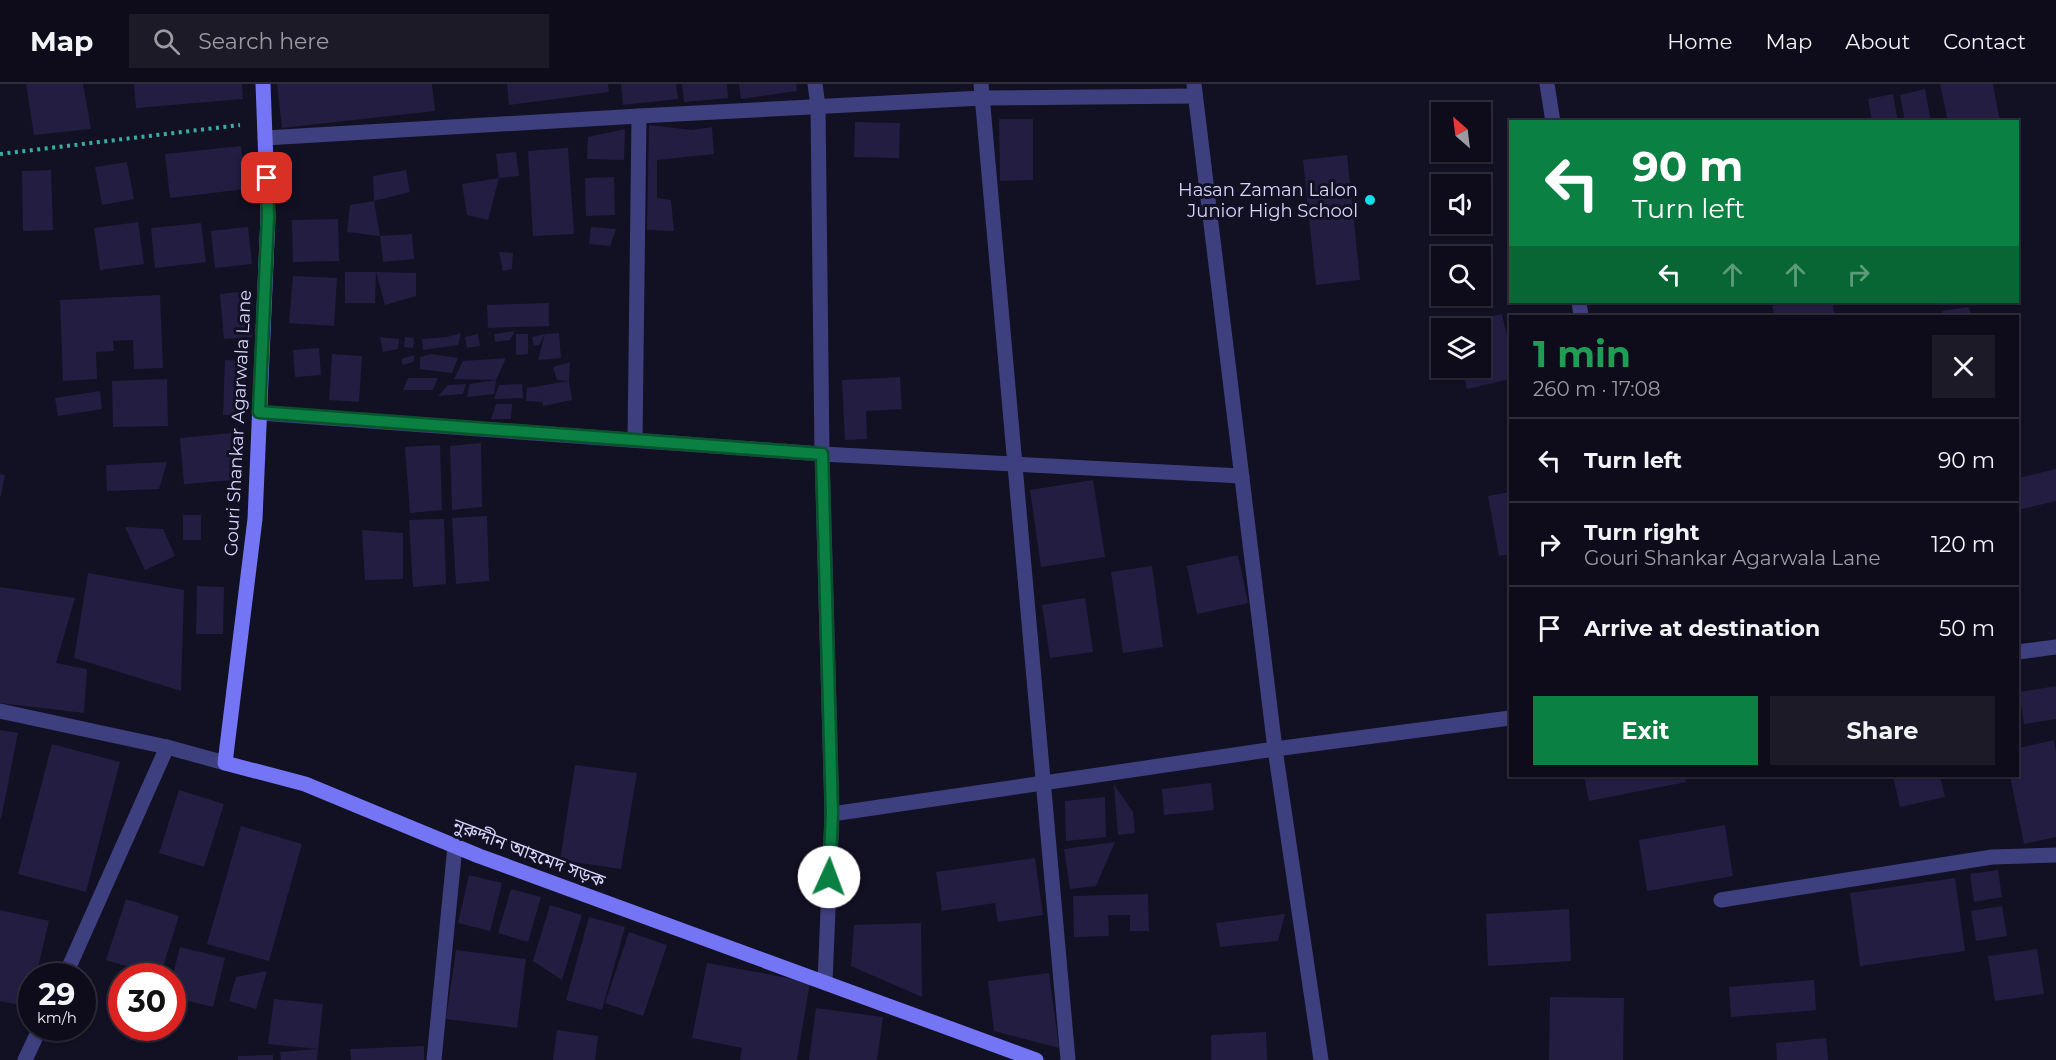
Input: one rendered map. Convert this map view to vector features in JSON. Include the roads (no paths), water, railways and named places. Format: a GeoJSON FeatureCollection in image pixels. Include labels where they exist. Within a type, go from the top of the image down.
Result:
{"type":"FeatureCollection","features":[{"type":"Feature","properties":{"kind":"main road","name":"Gouri Shankar Agarwala Lane"},"geometry":{"type":"LineString","coordinates":[[225,763],[255,519],[268,217],[262,84]]}},
{"type":"Feature","properties":{"kind":"main road","name":"নুরুদ্দীন আহমেদ সড়ক"},"geometry":{"type":"LineString","coordinates":[[225,763],[305,784],[455,846],[1036,1060]]}},
{"type":"Feature","properties":{"kind":"street"},"geometry":{"type":"LineString","coordinates":[[815,84],[818,106],[822,454],[832,814],[825,982]]}},
{"type":"Feature","properties":{"kind":"street"},"geometry":{"type":"LineString","coordinates":[[1547,84],[1553,120]]}},
{"type":"Feature","properties":{"kind":"street"},"geometry":{"type":"LineString","coordinates":[[265,138],[818,106],[981,91],[1195,90],[1275,749],[1321,1060]]}},
{"type":"Feature","properties":{"kind":"street"},"geometry":{"type":"LineString","coordinates":[[981,91],[1068,1060]]}},
{"type":"Feature","properties":{"kind":"street"},"geometry":{"type":"LineString","coordinates":[[635,439],[639,116]]}},
{"type":"Feature","properties":{"kind":"street"},"geometry":{"type":"LineString","coordinates":[[259,412],[822,454],[1242,476]]}},
{"type":"Feature","properties":{"kind":"street"},"geometry":{"type":"LineString","coordinates":[[2019,652],[2056,647]]}},
{"type":"Feature","properties":{"kind":"street","name":"নুরুদ্দীন আহমেদ সড়ক"},"geometry":{"type":"LineString","coordinates":[[0,711],[167,747],[225,763]]}},
{"type":"Feature","properties":{"kind":"street"},"geometry":{"type":"LineString","coordinates":[[832,814],[1275,749],[1509,718]]}},
{"type":"Feature","properties":{"kind":"street"},"geometry":{"type":"LineString","coordinates":[[71,963],[167,747]]}},
{"type":"Feature","properties":{"kind":"street"},"geometry":{"type":"LineString","coordinates":[[434,1060],[455,846]]}},
{"type":"Feature","properties":{"kind":"street"},"geometry":{"type":"LineString","coordinates":[[1721,900],[1992,857],[2056,855]]}},
{"type":"Feature","properties":{"kind":"street"},"geometry":{"type":"LineString","coordinates":[[25,1060],[34,1041]]}},
{"type":"Feature","properties":{"kind":"place","name":"Hasan Zaman Lalon Junior High School"},"geometry":{"type":"Point","coordinates":[1370,200]}}]}
